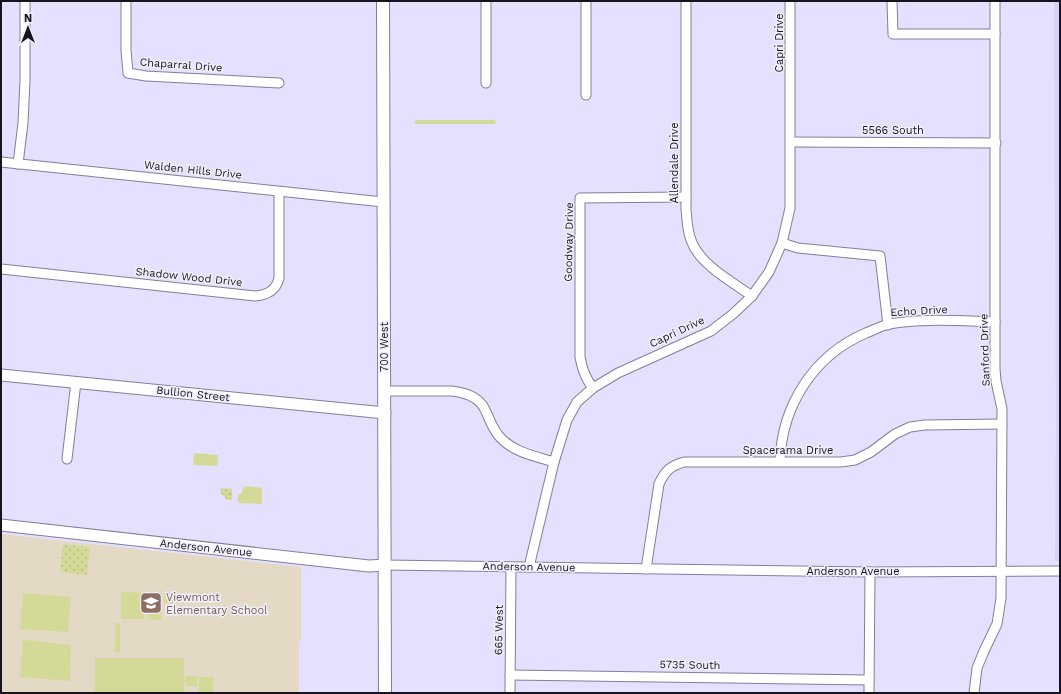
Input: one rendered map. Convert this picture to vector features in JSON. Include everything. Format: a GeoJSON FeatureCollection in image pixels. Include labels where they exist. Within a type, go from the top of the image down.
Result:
{"type":"FeatureCollection","features":[{"type":"Feature","properties":{"kind":"main road","name":"700 West"},"geometry":{"type":"LineString","coordinates":[[382,1],[385,413],[385,693]]}},
{"type":"Feature","properties":{"kind":"street"},"geometry":{"type":"LineString","coordinates":[[18,164],[23,123],[25,81],[25,1]]}},
{"type":"Feature","properties":{"kind":"street","name":"Chaparral Drive"},"geometry":{"type":"LineString","coordinates":[[126,1],[126,50],[128,73],[146,76],[279,84]]}},
{"type":"Feature","properties":{"kind":"street"},"geometry":{"type":"LineString","coordinates":[[486,1],[486,83]]}},
{"type":"Feature","properties":{"kind":"street"},"geometry":{"type":"LineString","coordinates":[[586,1],[586,95]]}},
{"type":"Feature","properties":{"kind":"street","name":"Allendale Drive"},"geometry":{"type":"LineString","coordinates":[[686,1],[687,224],[691,240],[701,257],[718,272],[752,296]]}},
{"type":"Feature","properties":{"kind":"street","name":"Capri Drive"},"geometry":{"type":"LineString","coordinates":[[529,567],[554,462],[567,420],[577,402],[593,388],[618,373],[711,331],[733,314],[752,296],[768,272],[782,243],[790,208],[790,1]]}},
{"type":"Feature","properties":{"kind":"street"},"geometry":{"type":"LineString","coordinates":[[892,1],[893,34],[995,34]]}},
{"type":"Feature","properties":{"kind":"street","name":"Sanford Drive"},"geometry":{"type":"LineString","coordinates":[[974,693],[977,668],[999,618],[1002,572],[1002,409],[995,369],[995,1]]}},
{"type":"Feature","properties":{"kind":"street","name":"5566 South"},"geometry":{"type":"LineString","coordinates":[[791,142],[996,143]]}},
{"type":"Feature","properties":{"kind":"street","name":"Walden Hills Drive"},"geometry":{"type":"LineString","coordinates":[[1,162],[383,202]]}},
{"type":"Feature","properties":{"kind":"street","name":"Shadow Wood Drive"},"geometry":{"type":"LineString","coordinates":[[1,269],[255,296],[267,294],[272,292],[276,287],[279,278],[279,192]]}},
{"type":"Feature","properties":{"kind":"street","name":"Goodway Drive"},"geometry":{"type":"LineString","coordinates":[[593,388],[582,369],[580,357],[580,198],[686,197]]}},
{"type":"Feature","properties":{"kind":"street"},"geometry":{"type":"LineString","coordinates":[[782,243],[798,248],[880,256],[888,324]]}},
{"type":"Feature","properties":{"kind":"street","name":"Echo Drive"},"geometry":{"type":"LineString","coordinates":[[780,461],[787,418],[796,398],[811,373],[841,346],[856,337],[888,324],[919,321],[995,322]]}},
{"type":"Feature","properties":{"kind":"street","name":"Bullion Street"},"geometry":{"type":"LineString","coordinates":[[1,374],[385,413]]}},
{"type":"Feature","properties":{"kind":"street"},"geometry":{"type":"LineString","coordinates":[[67,459],[76,382]]}},
{"type":"Feature","properties":{"kind":"street"},"geometry":{"type":"LineString","coordinates":[[384,391],[461,392],[470,396],[483,406],[491,426],[499,437],[507,444],[519,451],[554,462]]}},
{"type":"Feature","properties":{"kind":"street","name":"Spacerama Drive"},"geometry":{"type":"LineString","coordinates":[[646,569],[659,484],[666,472],[674,465],[684,462],[830,462],[855,460],[871,452],[894,434],[910,427],[925,425],[1002,424]]}},
{"type":"Feature","properties":{"kind":"street","name":"Anderson Avenue"},"geometry":{"type":"LineString","coordinates":[[1,525],[369,566],[870,572],[1060,571]]}},
{"type":"Feature","properties":{"kind":"street","name":"665 West"},"geometry":{"type":"LineString","coordinates":[[510,693],[511,567]]}},
{"type":"Feature","properties":{"kind":"street"},"geometry":{"type":"LineString","coordinates":[[869,693],[870,572]]}},
{"type":"Feature","properties":{"kind":"street","name":"5735 South"},"geometry":{"type":"LineString","coordinates":[[510,675],[869,680]]}},
{"type":"Feature","properties":{"kind":"shaded area"},"geometry":{"type":"Polygon","coordinates":[[[1054,1],[1060,1],[1060,561],[1055,561],[1056,425],[1054,1]]]}},
{"type":"Feature","properties":{"kind":"shaded area","name":"Viewmont Elementary School"},"geometry":{"type":"Polygon","coordinates":[[[1,534],[301,567],[299,693],[1,693],[1,534]]]}},
{"type":"Feature","properties":{"kind":"green space"},"geometry":{"type":"Polygon","coordinates":[[[416,120],[495,120],[496,122],[495,124],[416,124],[414,122],[416,120]]]}},
{"type":"Feature","properties":{"kind":"green space"},"geometry":{"type":"Polygon","coordinates":[[[194,453],[218,455],[217,466],[193,465],[194,453]]]}},
{"type":"Feature","properties":{"kind":"green space"},"geometry":{"type":"Polygon","coordinates":[[[244,486],[262,488],[262,504],[238,503],[238,494],[241,494],[244,486]]]}},
{"type":"Feature","properties":{"kind":"green space"},"geometry":{"type":"Polygon","coordinates":[[[221,488],[232,489],[232,500],[227,500],[220,492],[221,488]]]}},
{"type":"Feature","properties":{"kind":"green space"},"geometry":{"type":"Polygon","coordinates":[[[63,544],[90,547],[87,575],[60,572],[63,544]]]}},
{"type":"Feature","properties":{"kind":"green space"},"geometry":{"type":"Polygon","coordinates":[[[121,592],[146,593],[144,619],[121,619],[121,592]]]}},
{"type":"Feature","properties":{"kind":"green space"},"geometry":{"type":"Polygon","coordinates":[[[166,592],[174,592],[176,594],[174,604],[164,602],[164,594],[166,592]]]}},
{"type":"Feature","properties":{"kind":"green space"},"geometry":{"type":"Polygon","coordinates":[[[23,593],[71,597],[68,632],[20,629],[23,593]]]}},
{"type":"Feature","properties":{"kind":"green space"},"geometry":{"type":"Polygon","coordinates":[[[150,593],[162,593],[161,620],[148,619],[150,593]]]}},
{"type":"Feature","properties":{"kind":"green space"},"geometry":{"type":"Polygon","coordinates":[[[115,623],[120,623],[120,652],[115,652],[115,623]]]}},
{"type":"Feature","properties":{"kind":"green space"},"geometry":{"type":"Polygon","coordinates":[[[23,640],[71,645],[70,681],[20,677],[23,640]]]}},
{"type":"Feature","properties":{"kind":"green space"},"geometry":{"type":"Polygon","coordinates":[[[95,658],[184,658],[184,693],[95,693],[95,658]]]}},
{"type":"Feature","properties":{"kind":"green space"},"geometry":{"type":"Polygon","coordinates":[[[185,676],[197,676],[198,686],[186,686],[185,676]]]}},
{"type":"Feature","properties":{"kind":"green space"},"geometry":{"type":"Polygon","coordinates":[[[199,677],[213,677],[213,693],[199,693],[199,677]]]}},
{"type":"Feature","properties":{"kind":"place","name":"Viewmont Elementary School"},"geometry":{"type":"Point","coordinates":[151,603]}}]}
